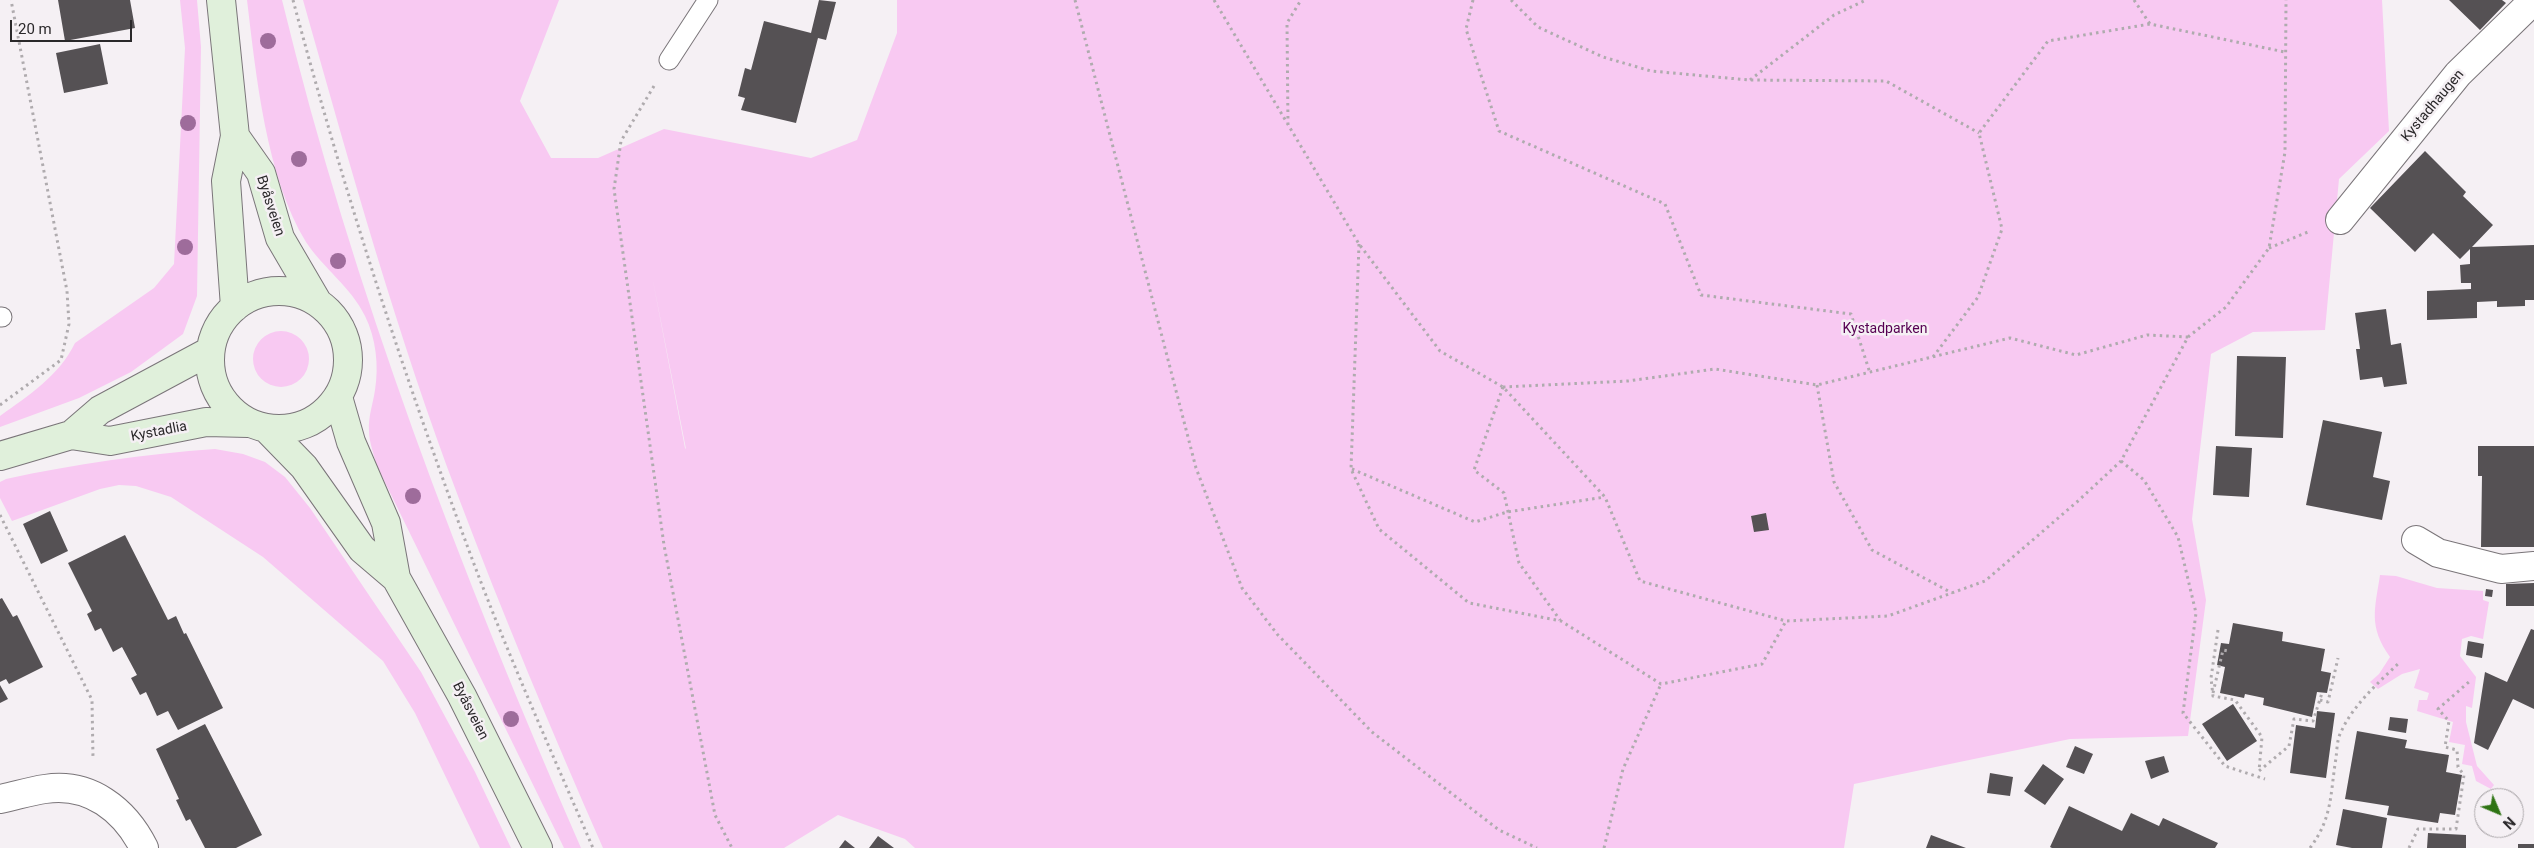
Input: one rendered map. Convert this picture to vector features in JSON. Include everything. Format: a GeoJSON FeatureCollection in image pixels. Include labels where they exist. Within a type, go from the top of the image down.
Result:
{"type":"FeatureCollection","features":[{"type":"Feature","properties":{"kind":"main road","name":"Byåsveien"},"geometry":{"type":"LineString","coordinates":[[221,0],[235,136],[226,180],[235,306]]}},
{"type":"Feature","properties":{"kind":"main road","name":"Byåsveien"},"geometry":{"type":"LineString","coordinates":[[235,136],[261,173],[280,238],[318,303]]}},
{"type":"Feature","properties":{"kind":"main road"},"geometry":{"type":"LineString","coordinates":[[279,291],[300,294],[318,303],[334,317],[344,336],[348,357],[347,378],[338,397],[324,413],[306,424],[287,430],[257,426],[231,411],[219,396],[211,377],[210,351],[218,326],[235,306],[258,294],[279,291]]}},
{"type":"Feature","properties":{"kind":"main road","name":"Kystadlia"},"geometry":{"type":"LineString","coordinates":[[0,456],[71,435],[100,410],[210,351]]}},
{"type":"Feature","properties":{"kind":"main road","name":"Byåsveien"},"geometry":{"type":"LineString","coordinates":[[338,397],[351,442],[386,523],[396,578],[462,696],[538,848]]}},
{"type":"Feature","properties":{"kind":"main road","name":"Kystadlia"},"geometry":{"type":"LineString","coordinates":[[71,435],[110,441],[206,422],[257,426]]}},
{"type":"Feature","properties":{"kind":"main road","name":"Byåsveien"},"geometry":{"type":"LineString","coordinates":[[257,426],[304,467],[362,549],[396,578]]}},
{"type":"Feature","properties":{"kind":"street","name":"Kystadhaugen"},"geometry":{"type":"LineString","coordinates":[[2340,220],[2458,74],[2534,0]]}},
{"type":"Feature","properties":{"kind":"street"},"geometry":{"type":"LineString","coordinates":[[2416,540],[2438,553],[2502,569],[2534,566]]}},
{"type":"Feature","properties":{"kind":"street"},"geometry":{"type":"LineString","coordinates":[[0,799],[46,788],[69,788],[93,794],[117,810],[136,831],[144,848]]}},
{"type":"Feature","properties":{"kind":"lane"},"geometry":{"type":"LineString","coordinates":[[669,60],[708,0]]}},
{"type":"Feature","properties":{"kind":"path"},"geometry":{"type":"LineString","coordinates":[[0,405],[61,360],[70,324],[67,291],[11,0]]}},
{"type":"Feature","properties":{"kind":"path"},"geometry":{"type":"LineString","coordinates":[[293,0],[356,222],[432,447],[472,557],[522,684],[593,848]]}},
{"type":"Feature","properties":{"kind":"path"},"geometry":{"type":"LineString","coordinates":[[1075,0],[1196,468],[1242,588],[1277,634],[1372,732],[1499,830],[1537,848]]}},
{"type":"Feature","properties":{"kind":"path"},"geometry":{"type":"LineString","coordinates":[[1214,0],[1359,244],[1440,350],[1503,387],[1605,497],[1640,581],[1786,621],[1888,616],[1985,580],[2121,461],[2188,337],[2226,307],[2269,248],[2285,152],[2286,0]]}},
{"type":"Feature","properties":{"kind":"path"},"geometry":{"type":"LineString","coordinates":[[1288,126],[1287,23],[1301,0]]}},
{"type":"Feature","properties":{"kind":"path"},"geometry":{"type":"LineString","coordinates":[[1472,0],[1466,29],[1499,131],[1665,204],[1701,295],[1851,314],[1870,373]]}},
{"type":"Feature","properties":{"kind":"path"},"geometry":{"type":"LineString","coordinates":[[1511,0],[1538,27],[1603,57],[1651,71],[1750,80],[1886,81],[1979,133],[2002,229],[1978,297],[1932,358]]}},
{"type":"Feature","properties":{"kind":"path"},"geometry":{"type":"LineString","coordinates":[[1750,80],[1834,15],[1866,0]]}},
{"type":"Feature","properties":{"kind":"path"},"geometry":{"type":"LineString","coordinates":[[2134,0],[2150,24]]}},
{"type":"Feature","properties":{"kind":"path"},"geometry":{"type":"LineString","coordinates":[[1979,133],[2048,41],[2150,24],[2285,52]]}},
{"type":"Feature","properties":{"kind":"path"},"geometry":{"type":"LineString","coordinates":[[669,60],[621,141],[614,189],[664,544],[714,815],[732,848]]}},
{"type":"Feature","properties":{"kind":"path"},"geometry":{"type":"LineString","coordinates":[[2269,248],[2340,220]]}},
{"type":"Feature","properties":{"kind":"path"},"geometry":{"type":"LineString","coordinates":[[1359,244],[1351,469],[1379,529],[1469,603],[1561,621],[1661,684],[1762,664],[1786,621]]}},
{"type":"Feature","properties":{"kind":"path"},"geometry":{"type":"LineString","coordinates":[[1503,387],[1628,381],[1715,369],[1817,385],[2010,338],[2076,355],[2147,335],[2188,337]]}},
{"type":"Feature","properties":{"kind":"path"},"geometry":{"type":"LineString","coordinates":[[1817,385],[1834,482],[1872,550],[1953,593]]}},
{"type":"Feature","properties":{"kind":"path"},"geometry":{"type":"LineString","coordinates":[[1503,387],[1474,470],[1504,494],[1519,563],[1561,621]]}},
{"type":"Feature","properties":{"kind":"path"},"geometry":{"type":"LineString","coordinates":[[2121,461],[2144,480],[2178,537],[2196,613],[2183,713],[2225,766],[2265,779]]}},
{"type":"Feature","properties":{"kind":"path"},"geometry":{"type":"LineString","coordinates":[[1351,469],[1475,522],[1508,512],[1605,497]]}},
{"type":"Feature","properties":{"kind":"path"},"geometry":{"type":"LineString","coordinates":[[0,515],[92,700],[93,794]]}},
{"type":"Feature","properties":{"kind":"path"},"geometry":{"type":"LineString","coordinates":[[2212,696],[2211,678],[2218,630]]}},
{"type":"Feature","properties":{"kind":"path"},"geometry":{"type":"LineString","coordinates":[[2212,696],[2223,650],[2228,651]]}},
{"type":"Feature","properties":{"kind":"path"},"geometry":{"type":"LineString","coordinates":[[2320,700],[2328,702],[2338,658]]}},
{"type":"Feature","properties":{"kind":"path"},"geometry":{"type":"LineString","coordinates":[[2310,848],[2318,837],[2331,809],[2330,796],[2340,732],[2363,700],[2400,662]]}},
{"type":"Feature","properties":{"kind":"path"},"geometry":{"type":"LineString","coordinates":[[2409,848],[2418,829],[2456,829],[2464,775],[2458,766],[2457,750],[2445,748],[2449,721],[2438,709],[2470,681]]}},
{"type":"Feature","properties":{"kind":"path"},"geometry":{"type":"LineString","coordinates":[[1604,848],[1623,768],[1661,684]]}},
{"type":"Feature","properties":{"kind":"path"},"geometry":{"type":"LineString","coordinates":[[2212,696],[2235,700],[2262,737],[2259,771],[2289,746],[2294,719],[2313,721],[2322,693]]}},
{"type":"Feature","properties":{"kind":"green space"},"geometry":{"type":"Polygon","coordinates":[[[180,0],[197,0],[201,47],[197,296],[183,334],[131,372],[79,398],[0,427],[0,416],[52,375],[75,343],[154,288],[174,264],[185,48],[180,0]]]}},
{"type":"Feature","properties":{"kind":"green space"},"geometry":{"type":"Polygon","coordinates":[[[247,0],[282,0],[310,109],[342,217],[376,324],[413,430],[452,536],[494,641],[581,848],[564,848],[376,464],[369,431],[377,371],[372,333],[365,316],[352,296],[306,242],[292,216],[281,187],[272,157],[259,92],[247,0]]]}},
{"type":"Feature","properties":{"kind":"green space","name":"Kystadparken"},"geometry":{"type":"Polygon","coordinates":[[[303,0],[559,0],[520,101],[551,158],[598,158],[664,129],[811,158],[857,140],[897,33],[897,0],[2382,0],[2389,131],[2339,179],[2325,330],[2253,332],[2211,354],[2192,519],[2206,600],[2188,736],[2070,739],[1854,784],[1844,848],[915,848],[905,839],[838,815],[784,848],[603,848],[510,629],[436,435],[375,250],[303,0]],[[652,276],[685,448],[686,449],[652,276]]]}},
{"type":"Feature","properties":{"kind":"green space"},"geometry":{"type":"Polygon","coordinates":[[[281,331],[292,333],[301,339],[307,348],[309,359],[307,370],[301,379],[292,385],[281,387],[270,385],[261,379],[255,370],[253,359],[255,348],[261,339],[270,333],[281,331]]]}},
{"type":"Feature","properties":{"kind":"green space"},"geometry":{"type":"Polygon","coordinates":[[[215,449],[243,454],[265,462],[285,477],[310,508],[421,672],[475,772],[511,848],[480,848],[415,713],[383,661],[263,557],[171,497],[136,486],[119,485],[100,489],[12,521],[0,498],[0,482],[6,479],[110,460],[215,449]]]}},
{"type":"Feature","properties":{"kind":"green space"},"geometry":{"type":"Polygon","coordinates":[[[2380,575],[2396,576],[2437,588],[2483,591],[2483,600],[2489,602],[2483,639],[2471,636],[2462,639],[2460,656],[2476,677],[2472,708],[2466,706],[2466,722],[2477,766],[2494,785],[2492,788],[2476,781],[2472,766],[2462,764],[2465,745],[2449,742],[2453,722],[2417,711],[2419,700],[2427,700],[2429,693],[2414,688],[2420,669],[2402,674],[2378,689],[2370,682],[2379,674],[2390,657],[2378,636],[2375,608],[2380,575]]]}},
{"type":"Feature","properties":{"kind":"building"},"geometry":{"type":"Polygon","coordinates":[[[58,0],[130,0],[135,28],[65,41],[58,0]]]}},
{"type":"Feature","properties":{"kind":"building"},"geometry":{"type":"Polygon","coordinates":[[[819,0],[836,2],[826,40],[818,38],[796,123],[741,110],[745,98],[738,96],[745,68],[751,70],[764,21],[811,33],[819,0]]]}},
{"type":"Feature","properties":{"kind":"building"},"geometry":{"type":"Polygon","coordinates":[[[2449,0],[2502,0],[2506,3],[2480,30],[2449,0]]]}},
{"type":"Feature","properties":{"kind":"building"},"geometry":{"type":"Polygon","coordinates":[[[100,44],[108,84],[64,93],[56,53],[100,44]]]}},
{"type":"Feature","properties":{"kind":"building"},"geometry":{"type":"Polygon","coordinates":[[[2425,151],[2466,192],[2463,196],[2493,225],[2472,247],[2534,245],[2534,300],[2525,300],[2525,306],[2497,307],[2497,301],[2477,302],[2477,318],[2427,320],[2427,291],[2471,289],[2471,283],[2461,283],[2460,265],[2470,264],[2470,249],[2460,259],[2433,233],[2415,252],[2370,208],[2425,151]]]}},
{"type":"Feature","properties":{"kind":"building"},"geometry":{"type":"Polygon","coordinates":[[[2386,309],[2391,345],[2401,343],[2407,384],[2384,387],[2382,377],[2360,380],[2356,349],[2360,349],[2355,313],[2386,309]]]}},
{"type":"Feature","properties":{"kind":"building"},"geometry":{"type":"Polygon","coordinates":[[[2237,356],[2286,357],[2283,438],[2235,436],[2237,356]]]}},
{"type":"Feature","properties":{"kind":"building"},"geometry":{"type":"Polygon","coordinates":[[[2323,420],[2382,432],[2373,477],[2390,481],[2382,520],[2306,505],[2323,420]]]}},
{"type":"Feature","properties":{"kind":"building"},"geometry":{"type":"Polygon","coordinates":[[[2216,446],[2252,448],[2249,497],[2213,495],[2216,446]]]}},
{"type":"Feature","properties":{"kind":"building"},"geometry":{"type":"Polygon","coordinates":[[[2478,446],[2534,446],[2534,547],[2481,547],[2482,476],[2478,476],[2478,446]]]}},
{"type":"Feature","properties":{"kind":"building"},"geometry":{"type":"Polygon","coordinates":[[[50,511],[68,551],[41,564],[23,524],[50,511]]]}},
{"type":"Feature","properties":{"kind":"building"},"geometry":{"type":"Polygon","coordinates":[[[1766,513],[1769,530],[1754,532],[1751,516],[1766,513]]]}},
{"type":"Feature","properties":{"kind":"building"},"geometry":{"type":"Polygon","coordinates":[[[125,535],[168,620],[176,616],[184,634],[186,633],[223,708],[178,730],[168,711],[157,716],[146,692],[140,695],[131,678],[137,675],[122,647],[113,652],[101,628],[95,631],[87,614],[92,611],[68,563],[125,535]]]}},
{"type":"Feature","properties":{"kind":"building"},"geometry":{"type":"Polygon","coordinates":[[[2534,583],[2534,606],[2506,606],[2506,584],[2534,583]]]}},
{"type":"Feature","properties":{"kind":"building"},"geometry":{"type":"Polygon","coordinates":[[[2486,589],[2493,590],[2492,597],[2485,596],[2486,589]]]}},
{"type":"Feature","properties":{"kind":"building"},"geometry":{"type":"Polygon","coordinates":[[[2,598],[13,617],[17,615],[43,667],[9,684],[6,679],[0,682],[0,599],[2,598]]]}},
{"type":"Feature","properties":{"kind":"building"},"geometry":{"type":"Polygon","coordinates":[[[2233,623],[2283,632],[2282,641],[2325,649],[2321,671],[2331,673],[2327,693],[2317,692],[2312,717],[2263,705],[2264,698],[2245,694],[2244,698],[2220,693],[2225,667],[2217,665],[2221,643],[2229,644],[2233,623]]]}},
{"type":"Feature","properties":{"kind":"building"},"geometry":{"type":"Polygon","coordinates":[[[2531,629],[2534,630],[2534,709],[2513,699],[2488,750],[2474,743],[2485,672],[2507,682],[2531,629]]]}},
{"type":"Feature","properties":{"kind":"building"},"geometry":{"type":"Polygon","coordinates":[[[2468,641],[2484,644],[2482,658],[2466,655],[2468,641]]]}},
{"type":"Feature","properties":{"kind":"building"},"geometry":{"type":"Polygon","coordinates":[[[0,685],[8,699],[0,703],[0,685]]]}},
{"type":"Feature","properties":{"kind":"building"},"geometry":{"type":"Polygon","coordinates":[[[2233,704],[2257,741],[2227,761],[2202,724],[2233,704]]]}},
{"type":"Feature","properties":{"kind":"building"},"geometry":{"type":"Polygon","coordinates":[[[2317,711],[2335,713],[2326,778],[2290,773],[2296,725],[2315,728],[2317,711]]]}},
{"type":"Feature","properties":{"kind":"building"},"geometry":{"type":"Polygon","coordinates":[[[2390,717],[2408,719],[2406,733],[2388,730],[2390,717]]]}},
{"type":"Feature","properties":{"kind":"building"},"geometry":{"type":"Polygon","coordinates":[[[205,724],[262,835],[236,848],[205,848],[190,819],[186,821],[176,800],[179,799],[156,749],[205,724]]]}},
{"type":"Feature","properties":{"kind":"building"},"geometry":{"type":"Polygon","coordinates":[[[2357,731],[2407,740],[2405,748],[2449,755],[2446,772],[2462,775],[2455,815],[2440,813],[2438,823],[2387,815],[2389,806],[2345,799],[2357,731]]]}},
{"type":"Feature","properties":{"kind":"building"},"geometry":{"type":"Polygon","coordinates":[[[2075,746],[2093,754],[2084,774],[2066,767],[2075,746]]]}},
{"type":"Feature","properties":{"kind":"building"},"geometry":{"type":"Polygon","coordinates":[[[2164,756],[2169,772],[2151,779],[2145,761],[2164,756]]]}},
{"type":"Feature","properties":{"kind":"building"},"geometry":{"type":"Polygon","coordinates":[[[2043,764],[2064,779],[2045,805],[2024,791],[2043,764]]]}},
{"type":"Feature","properties":{"kind":"building"},"geometry":{"type":"Polygon","coordinates":[[[1990,773],[2013,777],[2010,796],[1987,793],[1990,773]]]}},
{"type":"Feature","properties":{"kind":"building"},"geometry":{"type":"Polygon","coordinates":[[[2069,806],[2122,831],[2131,813],[2159,826],[2163,818],[2218,843],[2215,848],[2052,848],[2050,847],[2069,806]]]}},
{"type":"Feature","properties":{"kind":"building"},"geometry":{"type":"Polygon","coordinates":[[[2343,809],[2387,818],[2382,848],[2352,848],[2336,845],[2343,809]]]}},
{"type":"Feature","properties":{"kind":"building"},"geometry":{"type":"Polygon","coordinates":[[[2428,833],[2466,835],[2466,848],[2427,848],[2428,833]]]}},
{"type":"Feature","properties":{"kind":"building"},"geometry":{"type":"Polygon","coordinates":[[[1931,835],[1966,848],[1926,848],[1931,835]]]}},
{"type":"Feature","properties":{"kind":"building"},"geometry":{"type":"Polygon","coordinates":[[[878,836],[894,848],[869,848],[878,836]]]}},
{"type":"Feature","properties":{"kind":"building"},"geometry":{"type":"Polygon","coordinates":[[[845,840],[855,848],[839,848],[845,840]]]}},
{"type":"Feature","properties":{"kind":"building"},"geometry":{"type":"Polygon","coordinates":[[[2518,844],[2534,844],[2534,848],[2518,848],[2518,844]]]}}]}
